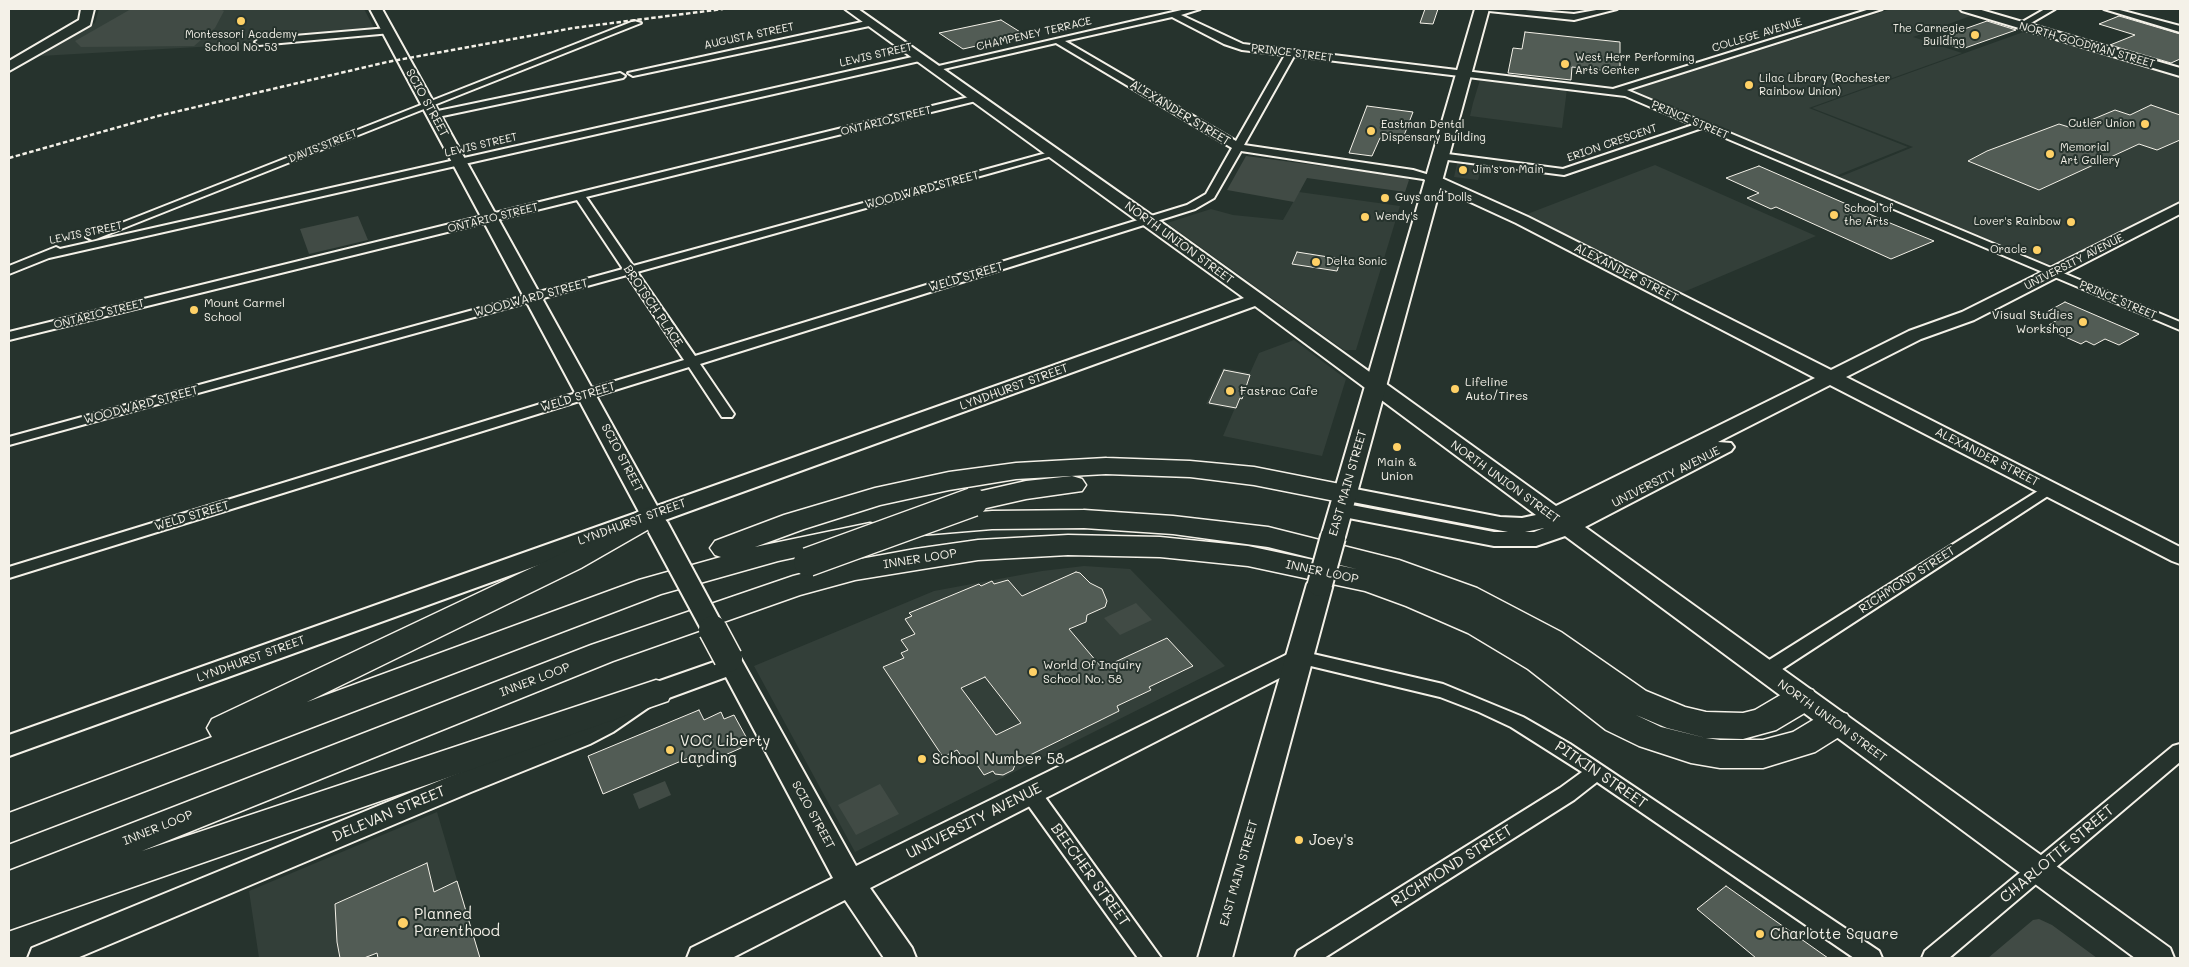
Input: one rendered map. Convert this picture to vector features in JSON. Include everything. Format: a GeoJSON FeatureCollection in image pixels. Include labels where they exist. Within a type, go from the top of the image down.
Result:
{"type":"FeatureCollection","features":[{"type":"Feature","properties":{"kind":"highway"},"geometry":{"type":"LineString","coordinates":[[338,703],[600,595],[787,525],[859,502],[931,484],[1016,471],[1134,466],[1243,474],[1343,502]]}},
{"type":"Feature","properties":{"kind":"highway"},"geometry":{"type":"LineString","coordinates":[[456,710],[651,625],[808,562],[973,502],[1056,486],[1142,483],[1343,502]]}},
{"type":"Feature","properties":{"kind":"highway","name":"INNER LOOP"},"geometry":{"type":"LineString","coordinates":[[9,827],[650,587],[754,556],[840,537],[901,528],[992,520],[1114,520],[1236,532],[1306,545],[1396,570],[1449,588],[1498,611],[1550,640],[1634,700],[1679,719],[1718,726],[1743,726],[1764,721],[1801,699]]}},
{"type":"Feature","properties":{"kind":"highway"},"geometry":{"type":"LineString","coordinates":[[9,827],[304,691],[655,521]]}},
{"type":"Feature","properties":{"kind":"highway","name":"INNER LOOP"},"geometry":{"type":"LineString","coordinates":[[9,888],[456,710],[688,621],[761,596],[823,578],[885,564],[946,554],[1038,546],[1100,545],[1160,547],[1248,556],[1342,576],[1402,592],[1449,611],[1509,641],[1553,671],[1608,714],[1629,727],[1663,741],[1691,749],[1720,754],[1763,754],[1803,743],[1835,723]]}},
{"type":"Feature","properties":{"kind":"highway"},"geometry":{"type":"LineString","coordinates":[[9,913],[656,692]]}},
{"type":"Feature","properties":{"kind":"main road"},"geometry":{"type":"LineString","coordinates":[[9,66],[85,22],[87,9]]}},
{"type":"Feature","properties":{"kind":"main road","name":"EAST MAIN STREET"},"geometry":{"type":"LineString","coordinates":[[1215,958],[1432,179],[1482,9]]}},
{"type":"Feature","properties":{"kind":"street","name":"SCIO STREET"},"geometry":{"type":"LineString","coordinates":[[376,9],[587,394],[851,884],[901,958]]}},
{"type":"Feature","properties":{"kind":"street","name":"NORTH UNION STREET"},"geometry":{"type":"LineString","coordinates":[[850,9],[1148,220],[1764,672],[2159,958]]}},
{"type":"Feature","properties":{"kind":"street","name":"CHAMPENEY TERRACE"},"geometry":{"type":"LineString","coordinates":[[935,68],[1196,9]]}},
{"type":"Feature","properties":{"kind":"street"},"geometry":{"type":"LineString","coordinates":[[1489,9],[1574,17],[1614,9]]}},
{"type":"Feature","properties":{"kind":"street","name":"COLLEGE AVENUE"},"geometry":{"type":"LineString","coordinates":[[1614,91],[1878,9]]}},
{"type":"Feature","properties":{"kind":"street","name":"NORTH GOODMAN STREET"},"geometry":{"type":"LineString","coordinates":[[1966,9],[2180,72]]}},
{"type":"Feature","properties":{"kind":"street"},"geometry":{"type":"LineString","coordinates":[[2020,25],[2051,9]]}},
{"type":"Feature","properties":{"kind":"street"},"geometry":{"type":"LineString","coordinates":[[2108,9],[2180,29]]}},
{"type":"Feature","properties":{"kind":"street","name":"PRINCE STREET"},"geometry":{"type":"LineString","coordinates":[[1173,14],[1232,44],[1291,53],[1627,94],[2180,326]]}},
{"type":"Feature","properties":{"kind":"street","name":"DAVIS STREET"},"geometry":{"type":"LineString","coordinates":[[9,270],[430,110],[637,23]]}},
{"type":"Feature","properties":{"kind":"street","name":"AUGUSTA STREET"},"geometry":{"type":"LineString","coordinates":[[633,73],[871,23]]}},
{"type":"Feature","properties":{"kind":"street"},"geometry":{"type":"LineString","coordinates":[[259,42],[388,32]]}},
{"type":"Feature","properties":{"kind":"street","name":"ALEXANDER STREET"},"geometry":{"type":"LineString","coordinates":[[1058,40],[1238,147],[1413,173],[1432,179],[1530,225],[2180,556]]}},
{"type":"Feature","properties":{"kind":"street","name":"WELD STREET"},"geometry":{"type":"LineString","coordinates":[[9,573],[1204,201],[1210,196],[1291,53]]}},
{"type":"Feature","properties":{"kind":"street","name":"LEWIS STREET"},"geometry":{"type":"LineString","coordinates":[[47,255],[921,58]]}},
{"type":"Feature","properties":{"kind":"street"},"geometry":{"type":"LineString","coordinates":[[430,110],[620,76]]}},
{"type":"Feature","properties":{"kind":"street","name":"ONTARIO STREET"},"geometry":{"type":"LineString","coordinates":[[9,336],[977,98]]}},
{"type":"Feature","properties":{"kind":"street","name":"ERION CRESCENT"},"geometry":{"type":"LineString","coordinates":[[1440,156],[1564,172],[1702,125]]}},
{"type":"Feature","properties":{"kind":"street","name":"WOODWARD STREET"},"geometry":{"type":"LineString","coordinates":[[9,441],[1054,154]]}},
{"type":"Feature","properties":{"kind":"street","name":"BROTSCH PLACE"},"geometry":{"type":"LineString","coordinates":[[580,196],[628,271],[727,414]]}},
{"type":"Feature","properties":{"kind":"street","name":"UNIVERSITY AVENUE"},"geometry":{"type":"LineString","coordinates":[[1343,502],[1505,540],[1536,538],[1560,522],[1837,382],[1930,343],[1968,316],[2180,208]]}},
{"type":"Feature","properties":{"kind":"street","name":"LYNDHURST STREET"},"geometry":{"type":"LineString","coordinates":[[9,746],[655,521],[1256,300]]}},
{"type":"Feature","properties":{"kind":"street","name":"RICHMOND STREET"},"geometry":{"type":"LineString","coordinates":[[1764,672],[2049,489]]}},
{"type":"Feature","properties":{"kind":"street","name":"UNIVERSITY AVENUE"},"geometry":{"type":"LineString","coordinates":[[702,958],[1300,657]]}},
{"type":"Feature","properties":{"kind":"street","name":"PITKIN STREET"},"geometry":{"type":"LineString","coordinates":[[1300,657],[1417,684],[1471,701],[1533,731],[1871,958]]}},
{"type":"Feature","properties":{"kind":"street","name":"DELEVAN STREET"},"geometry":{"type":"LineString","coordinates":[[43,958],[461,784],[581,737],[604,725],[632,704],[656,692],[730,662]]}},
{"type":"Feature","properties":{"kind":"street","name":"CHARLOTTE STREET"},"geometry":{"type":"LineString","coordinates":[[1933,958],[2180,750]]}},
{"type":"Feature","properties":{"kind":"street","name":"RICHMOND STREET"},"geometry":{"type":"LineString","coordinates":[[1306,958],[1567,794],[1596,772]]}},
{"type":"Feature","properties":{"kind":"street","name":"BEECHER STREET"},"geometry":{"type":"LineString","coordinates":[[1030,792],[1150,958]]}},
{"type":"Feature","properties":{"kind":"shaded area"},"geometry":{"type":"Polygon","coordinates":[[[99,9],[364,9],[379,37],[304,43],[304,41],[40,56],[95,23],[99,9]]]}},
{"type":"Feature","properties":{"kind":"shaded area"},"geometry":{"type":"Polygon","coordinates":[[[131,9],[220,9],[224,11],[215,28],[194,46],[81,47],[75,41],[131,9]]]}},
{"type":"Feature","properties":{"kind":"shaded area"},"geometry":{"type":"Polygon","coordinates":[[[1891,9],[1957,9],[1976,14],[1913,37],[1962,53],[1809,108],[1908,147],[1833,177],[1630,91],[1891,9]]]}},
{"type":"Feature","properties":{"kind":"shaded area"},"geometry":{"type":"Polygon","coordinates":[[[2029,30],[2180,75],[2180,201],[2058,263],[2049,264],[2034,261],[1837,178],[1913,147],[1812,108],[2029,30]]]}},
{"type":"Feature","properties":{"kind":"shaded area"},"geometry":{"type":"Polygon","coordinates":[[[1480,80],[1567,89],[1562,128],[1470,116],[1480,80]]]}},
{"type":"Feature","properties":{"kind":"shaded area"},"geometry":{"type":"Polygon","coordinates":[[[1246,156],[1405,177],[1409,180],[1405,192],[1307,178],[1294,202],[1227,190],[1246,156]]]}},
{"type":"Feature","properties":{"kind":"shaded area"},"geometry":{"type":"Polygon","coordinates":[[[1458,160],[1483,163],[1478,180],[1454,177],[1458,160]]]}},
{"type":"Feature","properties":{"kind":"shaded area"},"geometry":{"type":"Polygon","coordinates":[[[1655,165],[1816,236],[1679,294],[1522,216],[1655,165]]]}},
{"type":"Feature","properties":{"kind":"shaded area"},"geometry":{"type":"Polygon","coordinates":[[[1299,192],[1400,206],[1356,350],[1344,350],[1167,223],[1211,209],[1233,215],[1283,220],[1299,192]]]}},
{"type":"Feature","properties":{"kind":"shaded area"},"geometry":{"type":"Polygon","coordinates":[[[358,216],[368,240],[309,254],[300,229],[358,216]]]}},
{"type":"Feature","properties":{"kind":"shaded area"},"geometry":{"type":"Polygon","coordinates":[[[1294,340],[1346,379],[1322,456],[1223,436],[1234,410],[1206,404],[1223,368],[1250,373],[1259,353],[1294,340]]]}},
{"type":"Feature","properties":{"kind":"shaded area","name":"School Number 58"},"geometry":{"type":"Polygon","coordinates":[[[1084,566],[1130,569],[1225,666],[855,852],[754,666],[934,591],[1042,571],[1084,566]]]}},
{"type":"Feature","properties":{"kind":"shaded area"},"geometry":{"type":"Polygon","coordinates":[[[1136,603],[1152,620],[1120,635],[1104,618],[1136,603]]]}},
{"type":"Feature","properties":{"kind":"shaded area"},"geometry":{"type":"Polygon","coordinates":[[[665,781],[671,795],[639,809],[633,794],[665,781]]]}},
{"type":"Feature","properties":{"kind":"shaded area"},"geometry":{"type":"Polygon","coordinates":[[[880,784],[899,814],[856,835],[838,805],[880,784]]]}},
{"type":"Feature","properties":{"kind":"shaded area"},"geometry":{"type":"Polygon","coordinates":[[[437,812],[480,958],[259,958],[249,891],[437,812]]]}},
{"type":"Feature","properties":{"kind":"shaded area"},"geometry":{"type":"Polygon","coordinates":[[[2039,919],[2052,925],[2097,958],[1988,958],[2033,920],[2039,919]]]}},
{"type":"Feature","properties":{"kind":"building"},"geometry":{"type":"Polygon","coordinates":[[[1425,9],[1438,9],[1433,24],[1420,23],[1425,9]]]}},
{"type":"Feature","properties":{"kind":"building"},"geometry":{"type":"Polygon","coordinates":[[[2119,16],[2180,34],[2180,59],[2171,63],[2110,45],[2135,35],[2099,24],[2119,16]]]}},
{"type":"Feature","properties":{"kind":"building"},"geometry":{"type":"Polygon","coordinates":[[[1001,20],[1025,35],[963,49],[939,33],[1001,20]]]}},
{"type":"Feature","properties":{"kind":"building","name":"The Carnegie Building"},"geometry":{"type":"Polygon","coordinates":[[[1987,21],[2016,30],[1962,49],[1933,40],[1987,21]]]}},
{"type":"Feature","properties":{"kind":"building"},"geometry":{"type":"Polygon","coordinates":[[[1525,32],[1620,42],[1620,72],[1572,67],[1571,80],[1508,73],[1513,48],[1522,49],[1525,32]]]}},
{"type":"Feature","properties":{"kind":"building","name":"Memorial Art Gallery"},"geometry":{"type":"Polygon","coordinates":[[[2151,105],[2180,115],[2180,140],[2157,150],[2139,144],[2039,190],[1968,161],[1987,151],[2059,124],[2072,128],[2115,110],[2130,115],[2151,105]]]}},
{"type":"Feature","properties":{"kind":"building","name":"Eastman Dental Dispensary Building"},"geometry":{"type":"Polygon","coordinates":[[[1367,106],[1413,112],[1402,141],[1380,138],[1372,156],[1349,153],[1367,106]]]}},
{"type":"Feature","properties":{"kind":"building","name":"School of the Arts"},"geometry":{"type":"Polygon","coordinates":[[[1759,166],[1934,241],[1891,259],[1776,207],[1771,209],[1747,198],[1759,193],[1726,178],[1759,166]]]}},
{"type":"Feature","properties":{"kind":"building","name":"Delta Sonic"},"geometry":{"type":"Polygon","coordinates":[[[1297,252],[1341,259],[1337,271],[1292,264],[1297,252]]]}},
{"type":"Feature","properties":{"kind":"building","name":"Visual Studies Workshop"},"geometry":{"type":"Polygon","coordinates":[[[2065,302],[2139,334],[2119,345],[2105,339],[2094,345],[2086,341],[2081,344],[2052,331],[2057,328],[2049,325],[2059,319],[2045,313],[2065,302]]]}},
{"type":"Feature","properties":{"kind":"building","name":"Fastrac Cafe"},"geometry":{"type":"Polygon","coordinates":[[[1224,370],[1250,375],[1242,399],[1240,398],[1236,408],[1209,403],[1224,370]]]}},
{"type":"Feature","properties":{"kind":"building","name":"World Of Inquiry School No. 58"},"geometry":{"type":"Polygon","coordinates":[[[1076,572],[1080,573],[1090,583],[1102,589],[1107,601],[1105,607],[1087,615],[1086,622],[1069,629],[1102,668],[1167,638],[1193,666],[1149,687],[1151,690],[1117,706],[1119,711],[1016,762],[1013,770],[1003,775],[995,774],[993,771],[984,775],[971,756],[964,760],[957,750],[943,757],[883,667],[904,658],[901,653],[908,650],[901,640],[915,634],[905,619],[912,616],[909,613],[979,584],[981,586],[992,581],[994,584],[1008,580],[1022,596],[1076,572]],[[985,677],[961,688],[996,735],[1021,723],[985,677]]]}},
{"type":"Feature","properties":{"kind":"building","name":"VOC Liberty Landing"},"geometry":{"type":"Polygon","coordinates":[[[699,710],[704,720],[721,712],[724,719],[734,715],[750,744],[698,767],[693,756],[603,794],[588,756],[699,710]]]}},
{"type":"Feature","properties":{"kind":"building","name":"Planned Parenthood"},"geometry":{"type":"Polygon","coordinates":[[[427,863],[434,892],[457,881],[480,958],[378,958],[377,953],[364,958],[340,958],[337,942],[335,904],[427,863]]]}},
{"type":"Feature","properties":{"kind":"building","name":"Charlotte Square"},"geometry":{"type":"Polygon","coordinates":[[[1726,886],[1828,958],[1756,958],[1697,909],[1726,886]]]}},
{"type":"Feature","properties":{"kind":"railway"},"geometry":{"type":"LineString","coordinates":[[9,158],[158,116],[387,62],[573,28],[723,9]]}},
{"type":"Feature","properties":{"kind":"place","name":"Montessori Academy School No. 53"},"geometry":{"type":"Point","coordinates":[241,21]}},
{"type":"Feature","properties":{"kind":"place","name":"The Carnegie Building"},"geometry":{"type":"Point","coordinates":[1975,35]}},
{"type":"Feature","properties":{"kind":"place","name":"West Herr Performing Arts Center"},"geometry":{"type":"Point","coordinates":[1565,64]}},
{"type":"Feature","properties":{"kind":"place","name":"Lilac Library (Rochester Rainbow Union)"},"geometry":{"type":"Point","coordinates":[1749,85]}},
{"type":"Feature","properties":{"kind":"place","name":"Cutler Union"},"geometry":{"type":"Point","coordinates":[2145,124]}},
{"type":"Feature","properties":{"kind":"place","name":"Eastman Dental Dispensary Building"},"geometry":{"type":"Point","coordinates":[1371,131]}},
{"type":"Feature","properties":{"kind":"place","name":"Memorial Art Gallery"},"geometry":{"type":"Point","coordinates":[2050,154]}},
{"type":"Feature","properties":{"kind":"place","name":"Jim's on Main"},"geometry":{"type":"Point","coordinates":[1463,170]}},
{"type":"Feature","properties":{"kind":"place","name":"Guys and Dolls"},"geometry":{"type":"Point","coordinates":[1385,198]}},
{"type":"Feature","properties":{"kind":"place","name":"School of the Arts"},"geometry":{"type":"Point","coordinates":[1834,215]}},
{"type":"Feature","properties":{"kind":"place","name":"Wendy's"},"geometry":{"type":"Point","coordinates":[1365,217]}},
{"type":"Feature","properties":{"kind":"place","name":"Lover's Rainbow"},"geometry":{"type":"Point","coordinates":[2071,222]}},
{"type":"Feature","properties":{"kind":"place","name":"Oracle"},"geometry":{"type":"Point","coordinates":[2037,250]}},
{"type":"Feature","properties":{"kind":"place","name":"Delta Sonic"},"geometry":{"type":"Point","coordinates":[1316,262]}},
{"type":"Feature","properties":{"kind":"place","name":"Mount Carmel School"},"geometry":{"type":"Point","coordinates":[194,310]}},
{"type":"Feature","properties":{"kind":"place","name":"Visual Studies Workshop"},"geometry":{"type":"Point","coordinates":[2083,322]}},
{"type":"Feature","properties":{"kind":"place","name":"Lifeline Auto/Tires"},"geometry":{"type":"Point","coordinates":[1455,389]}},
{"type":"Feature","properties":{"kind":"place","name":"Fastrac Cafe"},"geometry":{"type":"Point","coordinates":[1230,391]}},
{"type":"Feature","properties":{"kind":"place","name":"Main & Union"},"geometry":{"type":"Point","coordinates":[1397,447]}},
{"type":"Feature","properties":{"kind":"place","name":"World Of Inquiry School No. 58"},"geometry":{"type":"Point","coordinates":[1033,672]}},
{"type":"Feature","properties":{"kind":"place","name":"VOC Liberty Landing"},"geometry":{"type":"Point","coordinates":[670,750]}},
{"type":"Feature","properties":{"kind":"place","name":"School Number 58"},"geometry":{"type":"Point","coordinates":[922,759]}},
{"type":"Feature","properties":{"kind":"place","name":"Joey's"},"geometry":{"type":"Point","coordinates":[1299,840]}},
{"type":"Feature","properties":{"kind":"place","name":"Planned Parenthood"},"geometry":{"type":"Point","coordinates":[403,923]}},
{"type":"Feature","properties":{"kind":"place","name":"Charlotte Square"},"geometry":{"type":"Point","coordinates":[1760,934]}}]}
